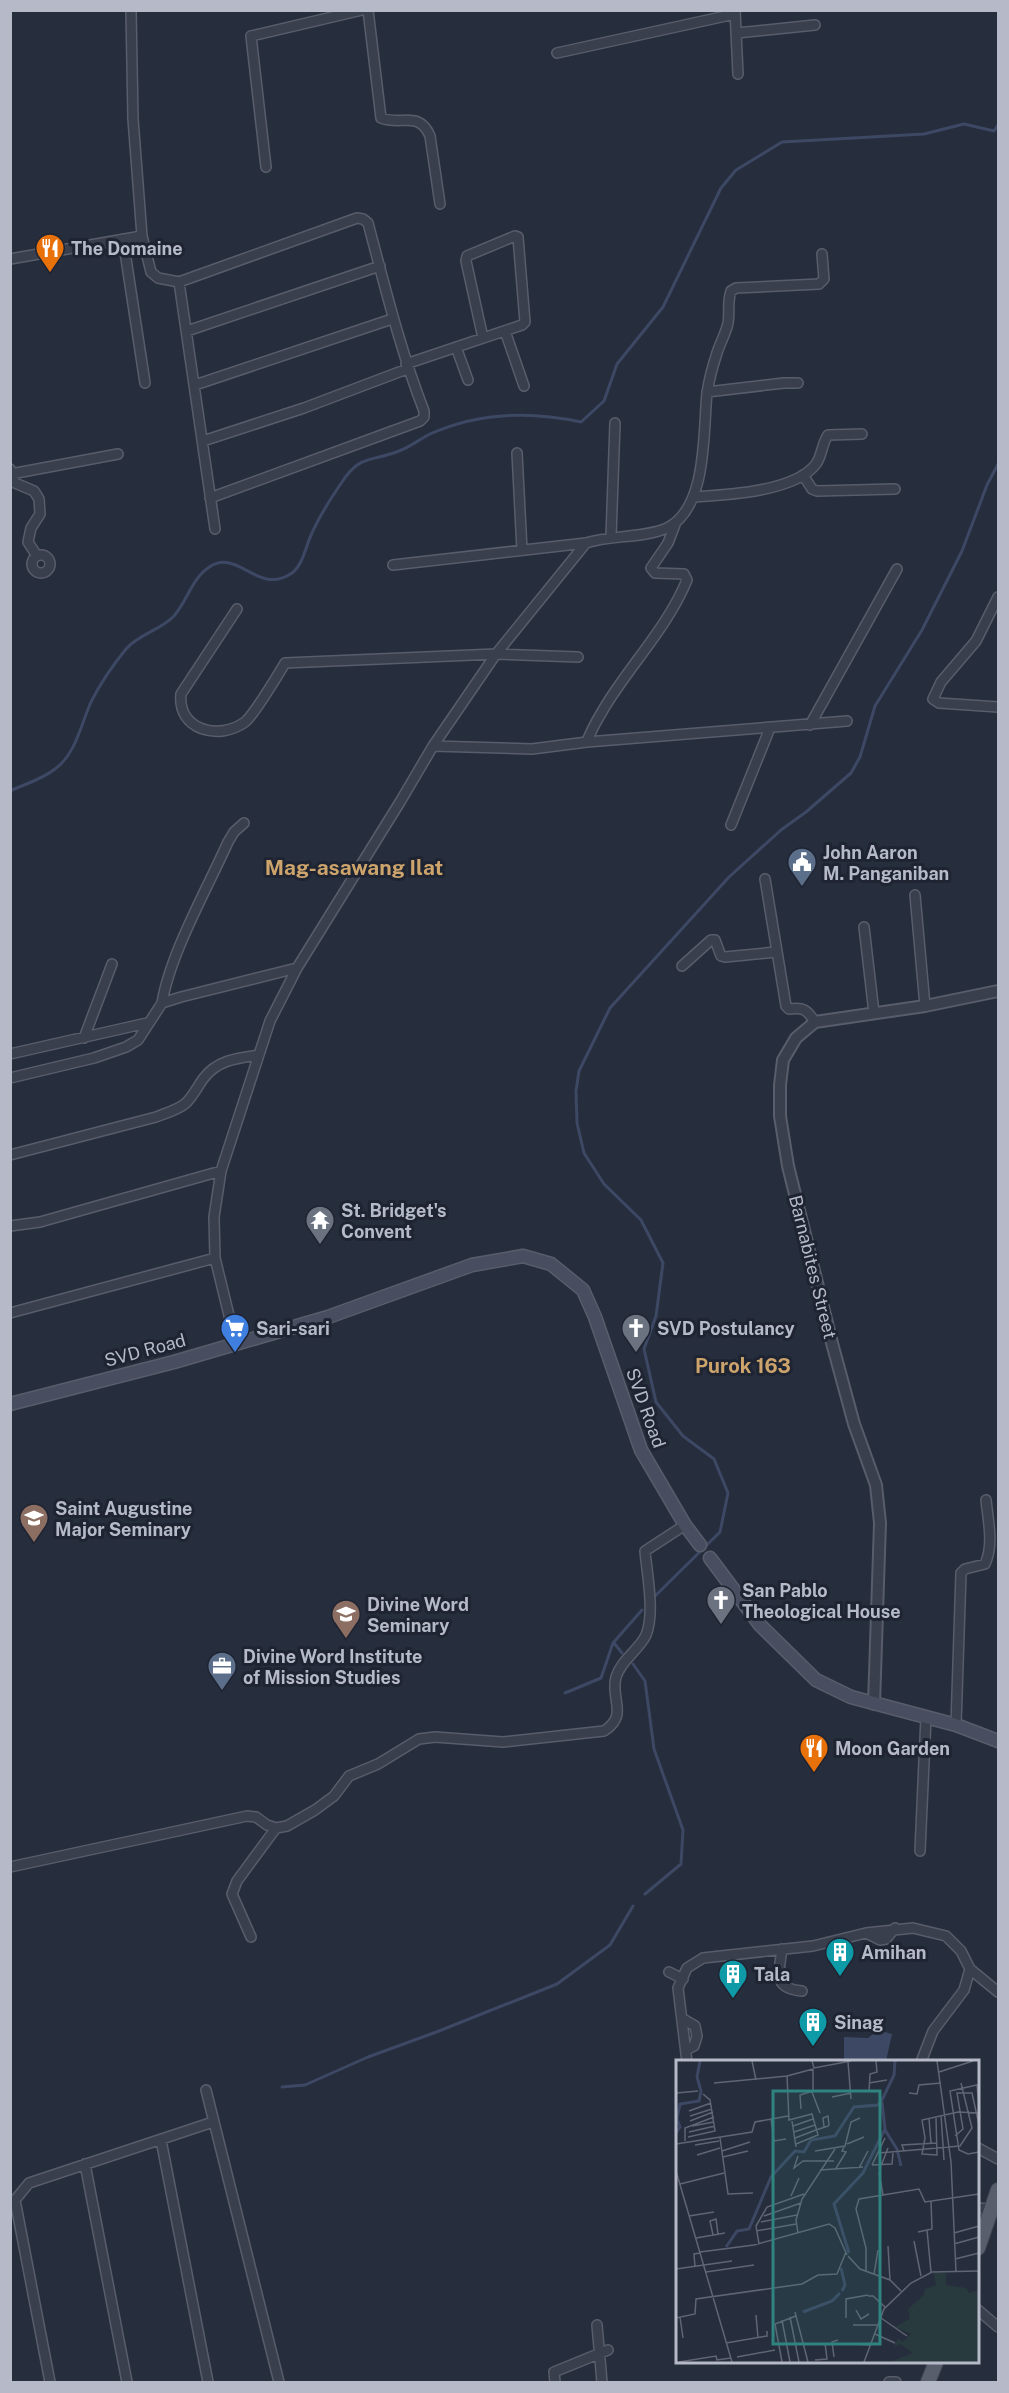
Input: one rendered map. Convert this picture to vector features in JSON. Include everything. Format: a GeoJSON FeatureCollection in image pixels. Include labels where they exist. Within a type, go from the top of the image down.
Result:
{"type":"FeatureCollection","features":[{"type":"Feature","properties":{"kind":"main road","name":"SVD Road"},"geometry":{"type":"LineString","coordinates":[[10,1404],[328,1317],[472,1264],[523,1256],[551,1264],[583,1290],[595,1317],[641,1450],[685,1525],[700,1545]]}},
{"type":"Feature","properties":{"kind":"main road","name":"SVD Road"},"geometry":{"type":"LineString","coordinates":[[710,1558],[760,1625],[816,1680],[840,1693],[956,1725],[999,1741]]}},
{"type":"Feature","properties":{"kind":"main road"},"geometry":{"type":"LineString","coordinates":[[979,2246],[993,2224],[993,2206],[999,2190]]}},
{"type":"Feature","properties":{"kind":"main road"},"geometry":{"type":"LineString","coordinates":[[928,2382],[935,2363]]}},
{"type":"Feature","properties":{"kind":"street"},"geometry":{"type":"LineString","coordinates":[[131,10],[133,119],[142,236],[151,272],[158,278],[179,282],[357,218],[363,219],[368,223],[392,319],[406,366],[424,411],[424,417],[420,421],[210,498]]}},
{"type":"Feature","properties":{"kind":"street"},"geometry":{"type":"LineString","coordinates":[[266,167],[251,36],[362,10]]}},
{"type":"Feature","properties":{"kind":"street"},"geometry":{"type":"LineString","coordinates":[[368,10],[381,118],[410,120],[426,127],[430,136],[440,204]]}},
{"type":"Feature","properties":{"kind":"street"},"geometry":{"type":"LineString","coordinates":[[557,53],[735,12],[738,74]]}},
{"type":"Feature","properties":{"kind":"street"},"geometry":{"type":"LineString","coordinates":[[737,33],[815,25]]}},
{"type":"Feature","properties":{"kind":"street"},"geometry":{"type":"LineString","coordinates":[[10,259],[142,236]]}},
{"type":"Feature","properties":{"kind":"street"},"geometry":{"type":"LineString","coordinates":[[203,441],[304,408],[406,366],[522,325],[526,316],[518,237],[512,236],[467,256],[466,261],[483,338]]}},
{"type":"Feature","properties":{"kind":"street"},"geometry":{"type":"LineString","coordinates":[[123,239],[145,383]]}},
{"type":"Feature","properties":{"kind":"street"},"geometry":{"type":"LineString","coordinates":[[587,742],[590,731],[625,674],[652,641],[687,580],[684,574],[655,573],[651,568],[668,543],[676,522],[693,497],[704,449],[707,392],[716,354],[728,323],[731,291],[736,288],[819,284],[824,279],[822,254]]}},
{"type":"Feature","properties":{"kind":"street"},"geometry":{"type":"LineString","coordinates":[[187,331],[380,266]]}},
{"type":"Feature","properties":{"kind":"street"},"geometry":{"type":"LineString","coordinates":[[179,282],[214,529]]}},
{"type":"Feature","properties":{"kind":"street"},"geometry":{"type":"LineString","coordinates":[[195,385],[392,319]]}},
{"type":"Feature","properties":{"kind":"street"},"geometry":{"type":"LineString","coordinates":[[505,331],[524,386]]}},
{"type":"Feature","properties":{"kind":"street"},"geometry":{"type":"LineString","coordinates":[[456,347],[468,380]]}},
{"type":"Feature","properties":{"kind":"street"},"geometry":{"type":"LineString","coordinates":[[707,392],[784,382],[798,383]]}},
{"type":"Feature","properties":{"kind":"street"},"geometry":{"type":"LineString","coordinates":[[611,537],[615,423]]}},
{"type":"Feature","properties":{"kind":"street"},"geometry":{"type":"LineString","coordinates":[[693,497],[748,491],[786,482],[803,475],[816,464],[828,435],[862,434]]}},
{"type":"Feature","properties":{"kind":"street"},"geometry":{"type":"LineString","coordinates":[[518,453],[522,550]]}},
{"type":"Feature","properties":{"kind":"street"},"geometry":{"type":"LineString","coordinates":[[11,474],[118,454]]}},
{"type":"Feature","properties":{"kind":"street"},"geometry":{"type":"LineString","coordinates":[[10,469],[15,483],[34,491],[39,499],[40,514],[31,528],[28,542],[37,556]]}},
{"type":"Feature","properties":{"kind":"street"},"geometry":{"type":"LineString","coordinates":[[803,475],[812,489],[817,491],[895,489]]}},
{"type":"Feature","properties":{"kind":"street"},"geometry":{"type":"LineString","coordinates":[[393,565],[586,543],[658,530],[676,522]]}},
{"type":"Feature","properties":{"kind":"street"},"geometry":{"type":"LineString","coordinates":[[236,1344],[215,1258],[214,1217],[221,1172],[270,1021],[297,968],[432,746],[496,654],[586,543]]}},
{"type":"Feature","properties":{"kind":"street"},"geometry":{"type":"LineString","coordinates":[[810,725],[897,569]]}},
{"type":"Feature","properties":{"kind":"street"},"geometry":{"type":"LineString","coordinates":[[999,597],[976,641],[941,682],[933,699],[939,703],[955,705],[999,707]]}},
{"type":"Feature","properties":{"kind":"street"},"geometry":{"type":"LineString","coordinates":[[237,609],[181,694],[180,704],[183,714],[193,726],[208,731],[227,729],[246,722],[285,663],[496,654],[578,657]]}},
{"type":"Feature","properties":{"kind":"street"},"geometry":{"type":"LineString","coordinates":[[432,746],[532,749],[587,742],[847,721]]}},
{"type":"Feature","properties":{"kind":"street"},"geometry":{"type":"LineString","coordinates":[[731,825],[770,728]]}},
{"type":"Feature","properties":{"kind":"street"},"geometry":{"type":"LineString","coordinates":[[10,1078],[94,1058],[126,1047],[138,1040],[147,1023],[162,1004],[165,988],[184,938],[228,842],[234,832],[244,823]]}},
{"type":"Feature","properties":{"kind":"street"},"geometry":{"type":"LineString","coordinates":[[765,879],[786,1006],[789,1009],[802,1007],[807,1010],[815,1022],[925,1006],[999,991]]}},
{"type":"Feature","properties":{"kind":"street"},"geometry":{"type":"LineString","coordinates":[[915,895],[925,1006]]}},
{"type":"Feature","properties":{"kind":"street"},"geometry":{"type":"LineString","coordinates":[[864,927],[874,1013]]}},
{"type":"Feature","properties":{"kind":"street"},"geometry":{"type":"LineString","coordinates":[[682,966],[711,940],[715,940],[721,956],[725,957],[776,952]]}},
{"type":"Feature","properties":{"kind":"street"},"geometry":{"type":"LineString","coordinates":[[84,1038],[112,964]]}},
{"type":"Feature","properties":{"kind":"street"},"geometry":{"type":"LineString","coordinates":[[162,1004],[181,997],[297,968]]}},
{"type":"Feature","properties":{"kind":"street","name":"Barnabites Street"},"geometry":{"type":"LineString","coordinates":[[815,1022],[796,1038],[783,1060],[780,1116],[788,1166],[832,1343],[854,1424],[876,1485],[880,1523],[874,1704]]}},
{"type":"Feature","properties":{"kind":"street"},"geometry":{"type":"LineString","coordinates":[[10,1054],[147,1023]]}},
{"type":"Feature","properties":{"kind":"street"},"geometry":{"type":"LineString","coordinates":[[10,1155],[156,1117],[174,1110],[187,1102],[205,1076],[218,1065],[231,1059],[259,1055]]}},
{"type":"Feature","properties":{"kind":"street"},"geometry":{"type":"LineString","coordinates":[[10,1226],[40,1222],[221,1172]]}},
{"type":"Feature","properties":{"kind":"street"},"geometry":{"type":"LineString","coordinates":[[10,1313],[215,1258]]}},
{"type":"Feature","properties":{"kind":"street"},"geometry":{"type":"LineString","coordinates":[[956,1725],[961,1573],[964,1569],[985,1564],[988,1558],[990,1537],[986,1500]]}},
{"type":"Feature","properties":{"kind":"street"},"geometry":{"type":"LineString","coordinates":[[10,1867],[248,1816],[256,1817],[276,1828],[287,1826],[315,1810],[333,1796],[349,1776],[378,1764],[419,1739],[435,1737],[503,1742],[604,1731],[615,1725],[618,1716],[615,1680],[618,1671],[645,1636],[648,1625],[650,1611],[645,1551],[685,1525]]}},
{"type":"Feature","properties":{"kind":"street","name":"SVD Road"},"geometry":{"type":"LineString","coordinates":[[700,1545],[710,1558]]}},
{"type":"Feature","properties":{"kind":"street"},"geometry":{"type":"LineString","coordinates":[[920,1851],[926,1717]]}},
{"type":"Feature","properties":{"kind":"street"},"geometry":{"type":"LineString","coordinates":[[251,1937],[232,1894],[237,1881],[276,1828]]}},
{"type":"Feature","properties":{"kind":"street"},"geometry":{"type":"LineString","coordinates":[[687,2060],[678,1988],[687,1968],[703,1958],[813,1946],[866,1933],[895,1928],[913,1928],[946,1936],[961,1951],[970,1969],[999,1992]]}},
{"type":"Feature","properties":{"kind":"street"},"geometry":{"type":"LineString","coordinates":[[782,1949],[778,1974],[782,1984],[788,1990],[802,1991]]}},
{"type":"Feature","properties":{"kind":"street"},"geometry":{"type":"LineString","coordinates":[[921,2060],[933,2031],[964,1990],[970,1969]]}},
{"type":"Feature","properties":{"kind":"street"},"geometry":{"type":"LineString","coordinates":[[669,1972],[682,1978]]}},
{"type":"Feature","properties":{"kind":"street"},"geometry":{"type":"LineString","coordinates":[[206,2090],[279,2382]]}},
{"type":"Feature","properties":{"kind":"street"},"geometry":{"type":"LineString","coordinates":[[50,2382],[15,2200],[29,2183],[213,2122]]}},
{"type":"Feature","properties":{"kind":"street"},"geometry":{"type":"LineString","coordinates":[[161,2140],[208,2382]]}},
{"type":"Feature","properties":{"kind":"street"},"geometry":{"type":"LineString","coordinates":[[979,2149],[999,2159]]}},
{"type":"Feature","properties":{"kind":"street"},"geometry":{"type":"LineString","coordinates":[[85,2164],[127,2382]]}},
{"type":"Feature","properties":{"kind":"street"},"geometry":{"type":"LineString","coordinates":[[979,2208],[990,2209],[993,2206]]}},
{"type":"Feature","properties":{"kind":"street"},"geometry":{"type":"LineString","coordinates":[[979,2311],[999,2326]]}},
{"type":"Feature","properties":{"kind":"street"},"geometry":{"type":"LineString","coordinates":[[597,2325],[604,2351],[602,2382]]}},
{"type":"Feature","properties":{"kind":"street"},"geometry":{"type":"LineString","coordinates":[[555,2382],[554,2372],[604,2351]]}},
{"type":"Feature","properties":{"kind":"street"},"geometry":{"type":"LineString","coordinates":[[889,2382],[896,2382]]}},
{"type":"Feature","properties":{"kind":"water"},"geometry":{"type":"Polygon","coordinates":[[[878,2030],[892,2034],[886,2060],[844,2060],[844,2037],[868,2038],[878,2030]]]}},
{"type":"Feature","properties":{"kind":"waterway"},"geometry":{"type":"LineString","coordinates":[[10,791],[45,776],[62,763],[73,747],[91,702],[116,662],[131,644],[174,616],[198,578],[208,568],[219,563],[229,563],[268,579],[280,579],[292,573],[302,560],[315,526],[326,507],[349,473],[361,463],[403,449],[430,434],[467,421],[524,415],[581,422],[604,401],[617,364],[663,307],[721,188],[736,170],[782,142],[924,134],[964,124],[994,131],[998,125]]}},
{"type":"Feature","properties":{"kind":"waterway"},"geometry":{"type":"LineString","coordinates":[[653,1598],[720,1532],[728,1493],[714,1459],[683,1436],[656,1402],[644,1349],[656,1316],[663,1263],[641,1220],[604,1184],[584,1153],[577,1123],[576,1091],[579,1071],[610,1008],[729,877],[781,830],[806,812],[851,773],[860,757],[875,706],[922,630],[962,551],[987,485],[998,464]]}},
{"type":"Feature","properties":{"kind":"waterway"},"geometry":{"type":"LineString","coordinates":[[565,1693],[601,1678],[613,1643],[642,1610]]}},
{"type":"Feature","properties":{"kind":"waterway"},"geometry":{"type":"LineString","coordinates":[[614,1643],[622,1653]]}},
{"type":"Feature","properties":{"kind":"waterway"},"geometry":{"type":"LineString","coordinates":[[633,1664],[645,1681],[654,1749],[683,1830],[681,1864],[645,1894]]}},
{"type":"Feature","properties":{"kind":"waterway"},"geometry":{"type":"LineString","coordinates":[[282,2087],[305,2085],[368,2057],[557,1984],[610,1945],[633,1906]]}},
{"type":"Feature","properties":{"kind":"place","name":"The Domaine"},"geometry":{"type":"Point","coordinates":[50,274]}},
{"type":"Feature","properties":{"kind":"place","name":"John Aaron M. Panganiban"},"geometry":{"type":"Point","coordinates":[802,888]}},
{"type":"Feature","properties":{"kind":"place","name":"St. Bridget's Convent"},"geometry":{"type":"Point","coordinates":[320,1246]}},
{"type":"Feature","properties":{"kind":"place","name":"Sari-sari"},"geometry":{"type":"Point","coordinates":[235,1354]}},
{"type":"Feature","properties":{"kind":"place","name":"SVD Postulancy"},"geometry":{"type":"Point","coordinates":[636,1354]}},
{"type":"Feature","properties":{"kind":"place","name":"Saint Augustine Major Seminary"},"geometry":{"type":"Point","coordinates":[34,1544]}},
{"type":"Feature","properties":{"kind":"place","name":"San Pablo Theological House"},"geometry":{"type":"Point","coordinates":[721,1626]}},
{"type":"Feature","properties":{"kind":"place","name":"Divine Word Seminary"},"geometry":{"type":"Point","coordinates":[346,1640]}},
{"type":"Feature","properties":{"kind":"place","name":"Divine Word Institute of Mission Studies"},"geometry":{"type":"Point","coordinates":[222,1692]}},
{"type":"Feature","properties":{"kind":"place","name":"Moon Garden"},"geometry":{"type":"Point","coordinates":[814,1774]}},
{"type":"Feature","properties":{"kind":"place","name":"Amihan"},"geometry":{"type":"Point","coordinates":[840,1978]}},
{"type":"Feature","properties":{"kind":"place","name":"Tala"},"geometry":{"type":"Point","coordinates":[733,2000]}},
{"type":"Feature","properties":{"kind":"place","name":"Sinag"},"geometry":{"type":"Point","coordinates":[813,2048]}},
{"type":"Feature","properties":{"kind":"district","name":"Mag-asawang Ilat"},"geometry":{"type":"Point","coordinates":[354,867]}},
{"type":"Feature","properties":{"kind":"district","name":"Purok 163"},"geometry":{"type":"Point","coordinates":[743,1366]}}]}
